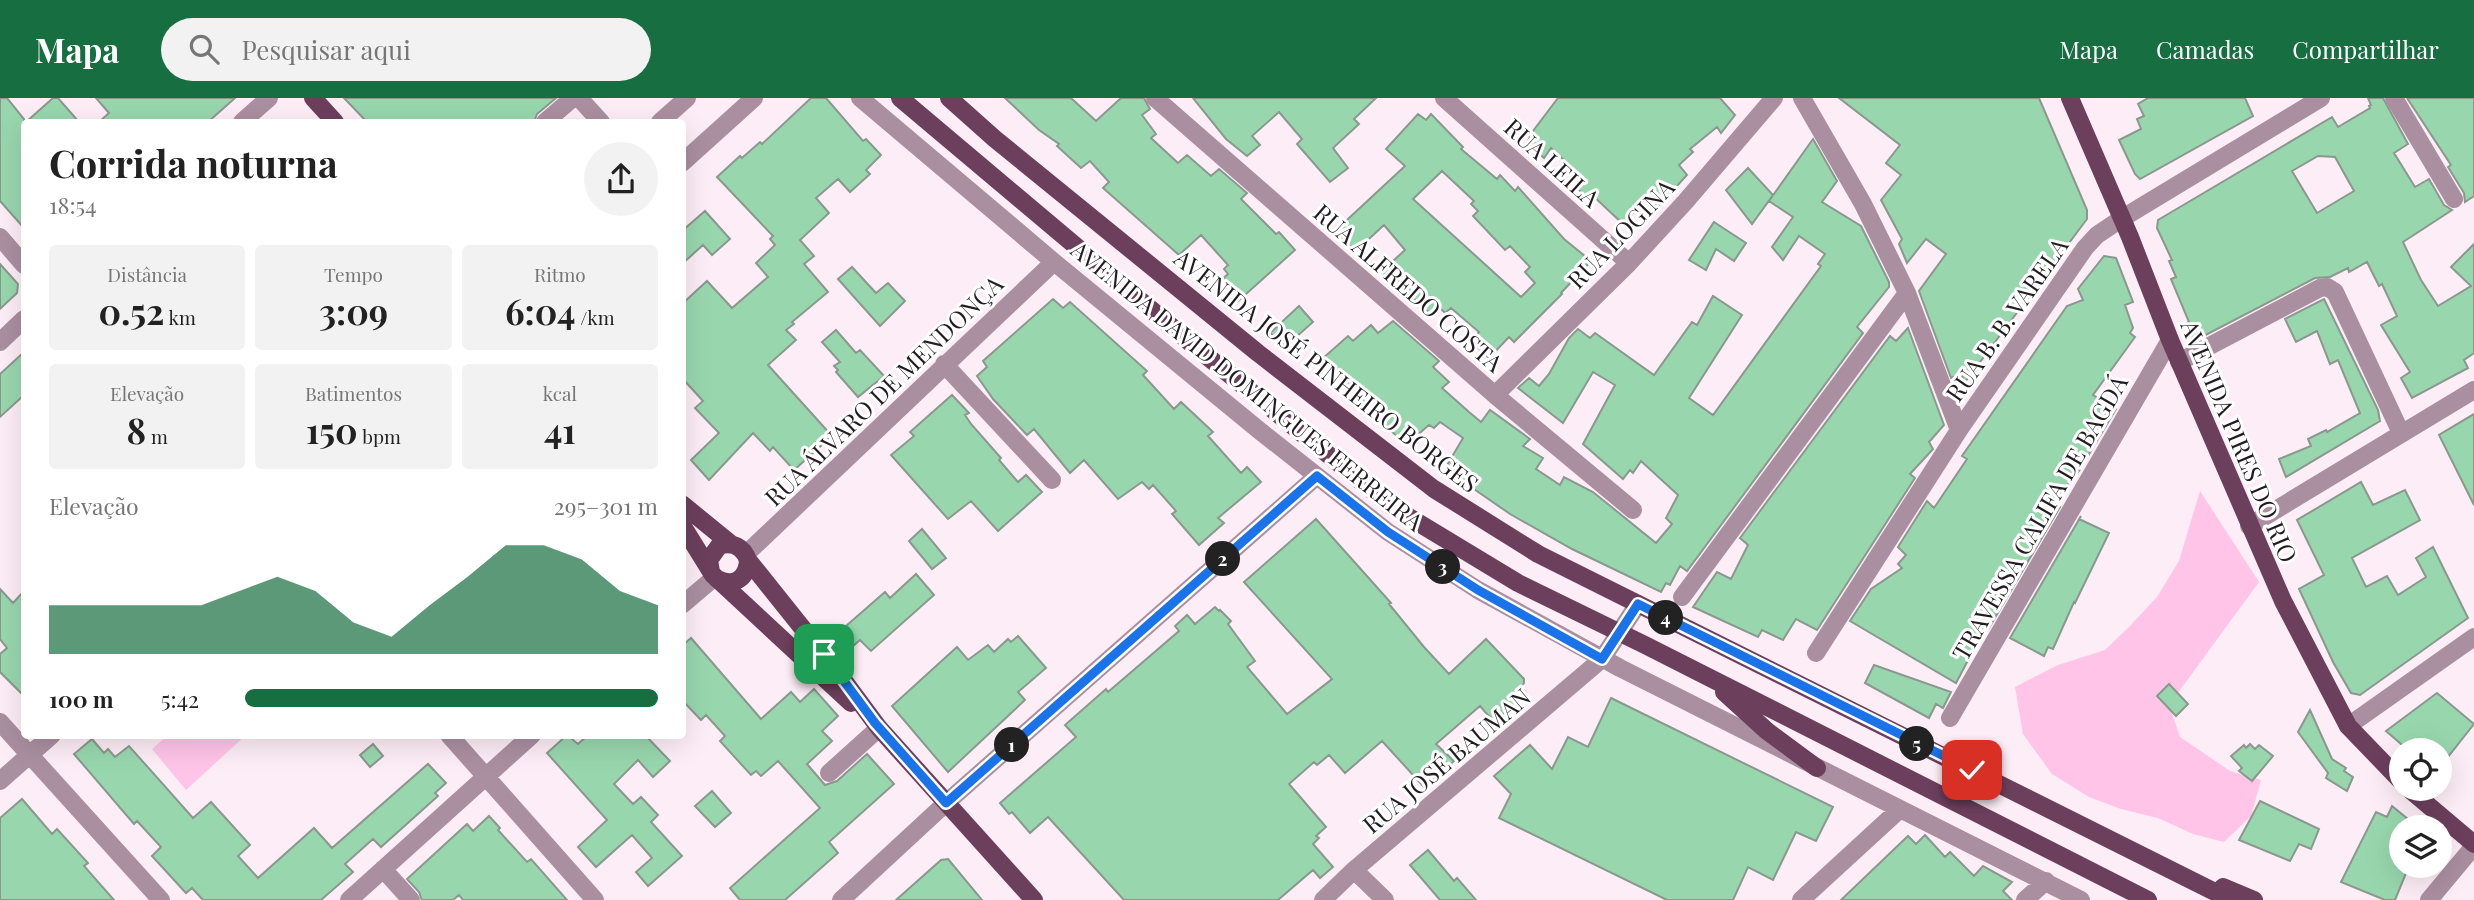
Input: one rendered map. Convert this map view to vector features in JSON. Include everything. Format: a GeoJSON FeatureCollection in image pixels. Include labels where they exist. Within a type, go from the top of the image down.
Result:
{"type":"FeatureCollection","features":[{"type":"Feature","properties":{"kind":"main road"},"geometry":{"type":"LineString","coordinates":[[313,98],[332,119]]}},
{"type":"Feature","properties":{"kind":"main road"},"geometry":{"type":"LineString","coordinates":[[900,98],[1192,344],[1394,508],[1518,583],[2148,900]]}},
{"type":"Feature","properties":{"kind":"main road","name":"AVENIDA JOSÉ PINHEIRO BORGES"},"geometry":{"type":"LineString","coordinates":[[948,98],[1248,345],[1434,489],[1538,554],[2231,900]]}},
{"type":"Feature","properties":{"kind":"main road","name":"AVENIDA PIRES DO RIO"},"geometry":{"type":"LineString","coordinates":[[2070,98],[2179,362],[2283,601],[2348,726],[2389,769]]}},
{"type":"Feature","properties":{"kind":"main road"},"geometry":{"type":"LineString","coordinates":[[686,507],[731,544],[742,549],[877,726]]}},
{"type":"Feature","properties":{"kind":"main road"},"geometry":{"type":"LineString","coordinates":[[686,531],[715,576],[877,726],[1034,900]]}},
{"type":"Feature","properties":{"kind":"main road"},"geometry":{"type":"LineString","coordinates":[[731,544],[719,546],[711,555],[709,560],[715,576],[730,583],[736,581],[746,573],[747,557]]}},
{"type":"Feature","properties":{"kind":"main road"},"geometry":{"type":"LineString","coordinates":[[1709,678],[1767,731],[1817,768]]}},
{"type":"Feature","properties":{"kind":"main road"},"geometry":{"type":"LineString","coordinates":[[2423,801],[2474,845]]}},
{"type":"Feature","properties":{"kind":"main road"},"geometry":{"type":"LineString","coordinates":[[2145,856],[2254,900]]}},
{"type":"Feature","properties":{"kind":"street"},"geometry":{"type":"LineString","coordinates":[[245,119],[269,98]]}},
{"type":"Feature","properties":{"kind":"street"},"geometry":{"type":"LineString","coordinates":[[548,119],[573,98]]}},
{"type":"Feature","properties":{"kind":"street"},"geometry":{"type":"LineString","coordinates":[[579,98],[598,119]]}},
{"type":"Feature","properties":{"kind":"street"},"geometry":{"type":"LineString","coordinates":[[663,119],[687,98]]}},
{"type":"Feature","properties":{"kind":"street","name":"AVENIDA DAVID DOMINGUES FERREIRA"},"geometry":{"type":"LineString","coordinates":[[859,98],[1054,262],[1388,532],[1478,590],[1602,659],[2081,900]]}},
{"type":"Feature","properties":{"kind":"street","name":"RUA ALFREDO COSTA"},"geometry":{"type":"LineString","coordinates":[[1155,98],[1495,395],[1633,510]]}},
{"type":"Feature","properties":{"kind":"street","name":"RUA LEILA"},"geometry":{"type":"LineString","coordinates":[[1444,98],[1629,262]]}},
{"type":"Feature","properties":{"kind":"street","name":"RUA LOGINA"},"geometry":{"type":"LineString","coordinates":[[1495,395],[1629,262],[1686,201],[1774,98]]}},
{"type":"Feature","properties":{"kind":"street"},"geometry":{"type":"LineString","coordinates":[[1802,98],[1863,204],[1907,293],[1959,430]]}},
{"type":"Feature","properties":{"kind":"street","name":"RUA B. B. VARELA"},"geometry":{"type":"LineString","coordinates":[[1816,653],[1959,430],[2085,248],[2097,235],[2121,219],[2321,98]]}},
{"type":"Feature","properties":{"kind":"street"},"geometry":{"type":"LineString","coordinates":[[2394,98],[2454,199]]}},
{"type":"Feature","properties":{"kind":"street"},"geometry":{"type":"LineString","coordinates":[[686,159],[753,99]]}},
{"type":"Feature","properties":{"kind":"street"},"geometry":{"type":"LineString","coordinates":[[0,237],[21,262]]}},
{"type":"Feature","properties":{"kind":"street","name":"RUA ÁLVARO DE MENDONÇA"},"geometry":{"type":"LineString","coordinates":[[747,557],[1054,262]]}},
{"type":"Feature","properties":{"kind":"street"},"geometry":{"type":"LineString","coordinates":[[2179,362],[2320,288],[2327,288],[2335,292],[2401,433]]}},
{"type":"Feature","properties":{"kind":"street"},"geometry":{"type":"LineString","coordinates":[[1682,597],[1907,293]]}},
{"type":"Feature","properties":{"kind":"street"},"geometry":{"type":"LineString","coordinates":[[0,342],[21,322]]}},
{"type":"Feature","properties":{"kind":"street","name":"TRAVESSA CALIFA DE BAGDÁ"},"geometry":{"type":"LineString","coordinates":[[1950,718],[2170,340]]}},
{"type":"Feature","properties":{"kind":"street"},"geometry":{"type":"LineString","coordinates":[[944,365],[1052,480]]}},
{"type":"Feature","properties":{"kind":"street"},"geometry":{"type":"LineString","coordinates":[[2249,526],[2474,390]]}},
{"type":"Feature","properties":{"kind":"street"},"geometry":{"type":"LineString","coordinates":[[841,900],[946,803],[1317,476]]}},
{"type":"Feature","properties":{"kind":"street"},"geometry":{"type":"LineString","coordinates":[[686,602],[715,576]]}},
{"type":"Feature","properties":{"kind":"street","name":"RUA JOSÉ BAUMAN"},"geometry":{"type":"LineString","coordinates":[[1323,900],[1354,870],[1602,659],[1638,604]]}},
{"type":"Feature","properties":{"kind":"street"},"geometry":{"type":"LineString","coordinates":[[2348,726],[2474,637]]}},
{"type":"Feature","properties":{"kind":"street"},"geometry":{"type":"LineString","coordinates":[[0,722],[161,900]]}},
{"type":"Feature","properties":{"kind":"street"},"geometry":{"type":"LineString","coordinates":[[829,773],[877,726]]}},
{"type":"Feature","properties":{"kind":"street"},"geometry":{"type":"LineString","coordinates":[[0,781],[47,739]]}},
{"type":"Feature","properties":{"kind":"street"},"geometry":{"type":"LineString","coordinates":[[453,739],[595,900]]}},
{"type":"Feature","properties":{"kind":"street"},"geometry":{"type":"LineString","coordinates":[[349,900],[527,739]]}},
{"type":"Feature","properties":{"kind":"street"},"geometry":{"type":"LineString","coordinates":[[1801,900],[1900,809]]}},
{"type":"Feature","properties":{"kind":"street"},"geometry":{"type":"LineString","coordinates":[[2429,900],[2474,845]]}},
{"type":"Feature","properties":{"kind":"street"},"geometry":{"type":"LineString","coordinates":[[383,869],[411,900]]}},
{"type":"Feature","properties":{"kind":"street"},"geometry":{"type":"LineString","coordinates":[[1354,870],[1385,900]]}},
{"type":"Feature","properties":{"kind":"street"},"geometry":{"type":"LineString","coordinates":[[2025,900],[2046,881]]}},
{"type":"Feature","properties":{"kind":"shaded area"},"geometry":{"type":"Polygon","coordinates":[[[2200,491],[2259,582],[2169,705],[2180,737],[2230,771],[2261,780],[2251,816],[2224,842],[2193,834],[2158,818],[2121,809],[2089,797],[2052,774],[2023,734],[2015,687],[2058,665],[2105,650],[2129,627],[2157,597],[2179,561],[2200,491]]]}},
{"type":"Feature","properties":{"kind":"shaded area"},"geometry":{"type":"Polygon","coordinates":[[[163,739],[242,739],[186,790],[152,749],[163,739]]]}},
{"type":"Feature","properties":{"kind":"building"},"geometry":{"type":"Polygon","coordinates":[[[0,98],[7,98],[24,119],[21,119],[21,225],[0,201],[0,98]]]}},
{"type":"Feature","properties":{"kind":"building"},"geometry":{"type":"Polygon","coordinates":[[[53,98],[58,98],[76,119],[29,119],[53,98]]]}},
{"type":"Feature","properties":{"kind":"building"},"geometry":{"type":"Polygon","coordinates":[[[96,98],[235,98],[211,119],[102,119],[109,113],[96,98]]]}},
{"type":"Feature","properties":{"kind":"building"},"geometry":{"type":"Polygon","coordinates":[[[344,98],[556,98],[537,114],[535,119],[364,119],[344,98]]]}},
{"type":"Feature","properties":{"kind":"building"},"geometry":{"type":"Polygon","coordinates":[[[811,98],[826,98],[863,141],[866,139],[881,155],[866,170],[870,174],[850,192],[838,179],[816,198],[829,213],[800,240],[814,256],[804,264],[828,292],[792,322],[794,324],[786,330],[796,340],[768,365],[832,436],[794,470],[773,447],[770,451],[753,433],[709,480],[691,460],[719,433],[695,408],[703,401],[686,382],[686,300],[707,281],[732,308],[768,277],[756,263],[775,245],[770,239],[773,236],[717,177],[740,156],[742,158],[760,142],[762,144],[811,98]]]}},
{"type":"Feature","properties":{"kind":"building"},"geometry":{"type":"Polygon","coordinates":[[[1005,98],[1071,98],[1096,121],[1121,98],[1144,98],[1150,109],[1142,115],[1156,134],[1151,138],[1178,163],[1187,155],[1211,176],[1219,169],[1247,193],[1241,199],[1276,234],[1279,232],[1295,250],[1235,304],[1214,286],[1228,274],[1224,269],[1228,265],[1201,235],[1179,255],[1103,188],[1109,182],[1090,161],[1081,168],[1057,146],[1059,144],[1039,130],[1005,98]]]}},
{"type":"Feature","properties":{"kind":"building"},"geometry":{"type":"Polygon","coordinates":[[[1193,98],[1376,98],[1354,119],[1359,124],[1333,148],[1348,168],[1330,182],[1297,144],[1302,139],[1279,112],[1252,136],[1260,145],[1247,156],[1226,139],[1193,98]]]}},
{"type":"Feature","properties":{"kind":"building"},"geometry":{"type":"Polygon","coordinates":[[[1558,98],[1720,98],[1735,115],[1721,133],[1717,127],[1690,149],[1693,152],[1679,165],[1687,175],[1652,213],[1642,203],[1623,224],[1590,193],[1587,197],[1570,182],[1578,173],[1551,148],[1544,158],[1527,143],[1558,98]]]}},
{"type":"Feature","properties":{"kind":"building"},"geometry":{"type":"Polygon","coordinates":[[[1839,98],[2039,98],[2087,210],[2087,219],[1965,382],[1961,374],[1951,378],[1919,291],[1946,254],[1926,239],[1907,263],[1899,244],[1902,239],[1881,200],[1901,175],[1886,163],[1900,145],[1839,98]]]}},
{"type":"Feature","properties":{"kind":"building"},"geometry":{"type":"Polygon","coordinates":[[[2148,98],[2245,98],[2253,116],[2140,179],[2119,140],[2141,129],[2137,119],[2144,116],[2138,104],[2148,98]]]}},
{"type":"Feature","properties":{"kind":"building"},"geometry":{"type":"Polygon","coordinates":[[[2368,98],[2383,98],[2408,144],[2394,153],[2415,187],[2429,179],[2444,205],[2452,210],[2403,242],[2421,280],[2438,306],[2471,286],[2451,267],[2474,244],[2474,353],[2464,360],[2468,368],[2412,398],[2401,378],[2410,372],[2381,325],[2397,316],[2382,284],[2379,286],[2367,262],[2349,272],[2348,268],[2330,277],[2315,278],[2194,341],[2171,279],[2176,277],[2169,261],[2172,260],[2157,228],[2158,220],[2332,117],[2338,127],[2371,105],[2368,98]],[[2318,156],[2292,171],[2317,213],[2354,191],[2335,157],[2318,156]]]}},
{"type":"Feature","properties":{"kind":"building"},"geometry":{"type":"Polygon","coordinates":[[[2407,98],[2474,98],[2474,196],[2465,202],[2464,193],[2448,167],[2451,165],[2407,98]]]}},
{"type":"Feature","properties":{"kind":"building"},"geometry":{"type":"Polygon","coordinates":[[[1418,114],[1426,120],[1431,114],[1463,147],[1461,149],[1497,179],[1500,175],[1515,191],[1518,187],[1564,239],[1591,261],[1514,342],[1509,337],[1489,358],[1471,341],[1479,332],[1451,308],[1445,313],[1439,307],[1431,314],[1381,272],[1405,250],[1384,225],[1356,251],[1334,232],[1405,166],[1386,149],[1418,114]],[[1442,171],[1413,199],[1521,297],[1535,283],[1525,272],[1530,267],[1510,246],[1505,250],[1473,216],[1478,211],[1471,204],[1474,201],[1442,171]]]}},
{"type":"Feature","properties":{"kind":"building"},"geometry":{"type":"Polygon","coordinates":[[[1813,139],[1837,181],[1822,202],[1861,226],[1889,287],[1857,327],[1863,333],[1687,571],[1680,566],[1670,585],[1666,583],[1661,592],[1572,549],[1510,514],[1471,487],[1446,467],[1463,438],[1440,422],[1434,428],[1429,425],[1407,444],[1351,399],[1355,397],[1322,359],[1348,336],[1353,341],[1371,325],[1378,333],[1393,321],[1439,361],[1433,367],[1449,382],[1442,388],[1469,412],[1481,422],[1490,410],[1530,439],[1523,446],[1543,458],[1536,469],[1560,485],[1564,477],[1593,492],[1656,543],[1672,524],[1666,518],[1678,495],[1641,461],[1633,473],[1630,470],[1623,479],[1583,444],[1615,385],[1593,372],[1563,423],[1518,388],[1529,378],[1539,386],[1549,374],[1569,338],[1578,329],[1590,338],[1595,333],[1654,375],[1692,322],[1697,325],[1713,296],[1742,315],[1689,398],[1713,415],[1821,266],[1818,264],[1825,254],[1799,236],[1783,260],[1772,247],[1793,217],[1769,201],[1813,139]]]}},
{"type":"Feature","properties":{"kind":"building"},"geometry":{"type":"Polygon","coordinates":[[[1748,168],[1773,195],[1752,224],[1726,190],[1748,168]]]}},
{"type":"Feature","properties":{"kind":"building"},"geometry":{"type":"Polygon","coordinates":[[[705,211],[730,239],[712,255],[703,245],[686,260],[686,228],[705,211]]]}},
{"type":"Feature","properties":{"kind":"building"},"geometry":{"type":"Polygon","coordinates":[[[1714,222],[1746,243],[1734,261],[1716,249],[1706,270],[1689,260],[1714,222]]]}},
{"type":"Feature","properties":{"kind":"building"},"geometry":{"type":"Polygon","coordinates":[[[2104,256],[2116,258],[2133,302],[2125,305],[2133,328],[2130,333],[2135,337],[2093,395],[2116,409],[2079,471],[2061,493],[2064,495],[2057,506],[2060,507],[1989,628],[1986,626],[1956,683],[1850,621],[1871,589],[1902,568],[1898,564],[1906,555],[1898,547],[1927,501],[1934,508],[1967,459],[1962,456],[2067,306],[2083,300],[2078,289],[2104,256]]]}},
{"type":"Feature","properties":{"kind":"building"},"geometry":{"type":"Polygon","coordinates":[[[0,264],[18,284],[17,293],[0,309],[0,264]]]}},
{"type":"Feature","properties":{"kind":"building"},"geometry":{"type":"Polygon","coordinates":[[[852,267],[876,293],[888,283],[905,301],[880,326],[838,279],[852,267]]]}},
{"type":"Feature","properties":{"kind":"building"},"geometry":{"type":"Polygon","coordinates":[[[1053,299],[1063,308],[1070,302],[1147,371],[1143,375],[1174,409],[1181,402],[1213,432],[1208,436],[1241,473],[1247,467],[1261,482],[1218,518],[1224,523],[1199,545],[1172,514],[1176,511],[1153,485],[1149,489],[1142,482],[1118,499],[1084,460],[1070,473],[1034,429],[1027,435],[993,399],[977,376],[987,367],[983,361],[1053,299]]]}},
{"type":"Feature","properties":{"kind":"building"},"geometry":{"type":"Polygon","coordinates":[[[2324,299],[2378,410],[2380,421],[2286,477],[2279,459],[2311,446],[2308,439],[2326,430],[2327,432],[2360,413],[2338,360],[2330,364],[2317,331],[2296,342],[2285,319],[2324,299]]]}},
{"type":"Feature","properties":{"kind":"building"},"geometry":{"type":"Polygon","coordinates":[[[1299,306],[1313,322],[1286,346],[1270,333],[1299,306]]]}},
{"type":"Feature","properties":{"kind":"building"},"geometry":{"type":"Polygon","coordinates":[[[1908,328],[1944,425],[1929,442],[1933,449],[1910,474],[1915,478],[1817,630],[1796,619],[1783,640],[1762,630],[1758,637],[1693,607],[1717,572],[1731,579],[1748,545],[1740,538],[1890,336],[1896,341],[1908,328]]]}},
{"type":"Feature","properties":{"kind":"building"},"geometry":{"type":"Polygon","coordinates":[[[836,330],[856,353],[860,350],[884,376],[858,397],[836,372],[838,370],[834,366],[840,362],[822,342],[836,330]]]}},
{"type":"Feature","properties":{"kind":"building"},"geometry":{"type":"Polygon","coordinates":[[[21,355],[21,398],[0,417],[0,374],[21,355]]]}},
{"type":"Feature","properties":{"kind":"building"},"geometry":{"type":"Polygon","coordinates":[[[952,395],[969,413],[965,415],[971,424],[1018,482],[1026,475],[1042,492],[998,531],[971,501],[948,519],[891,455],[914,436],[910,432],[952,395]]]}},
{"type":"Feature","properties":{"kind":"building"},"geometry":{"type":"Polygon","coordinates":[[[2474,414],[2474,505],[2439,435],[2474,414]]]}},
{"type":"Feature","properties":{"kind":"building"},"geometry":{"type":"Polygon","coordinates":[[[2361,482],[2373,505],[2405,490],[2420,520],[2352,558],[2366,587],[2387,576],[2398,595],[2426,577],[2416,558],[2433,547],[2468,618],[2360,695],[2351,693],[2333,662],[2299,589],[2324,575],[2297,520],[2361,482]]]}},
{"type":"Feature","properties":{"kind":"building"},"geometry":{"type":"Polygon","coordinates":[[[1316,519],[1391,603],[1389,604],[1424,647],[1449,674],[1486,639],[1524,679],[1521,687],[1526,693],[1494,722],[1480,706],[1436,744],[1454,761],[1424,787],[1382,741],[1345,773],[1329,755],[1317,765],[1314,762],[1289,784],[1326,827],[1316,836],[1319,838],[1313,844],[1333,867],[1320,878],[1313,870],[1278,900],[1124,900],[1048,817],[1030,833],[1012,812],[1009,814],[1000,803],[1076,737],[1065,725],[1179,631],[1175,626],[1187,615],[1195,624],[1215,607],[1220,610],[1231,621],[1228,624],[1255,661],[1247,667],[1287,714],[1332,679],[1244,582],[1316,519]]]}},
{"type":"Feature","properties":{"kind":"building"},"geometry":{"type":"Polygon","coordinates":[[[2079,519],[2109,533],[2053,649],[2048,647],[2044,656],[2010,638],[2079,519]]]}},
{"type":"Feature","properties":{"kind":"building"},"geometry":{"type":"Polygon","coordinates":[[[922,529],[946,558],[932,569],[909,541],[922,529]]]}},
{"type":"Feature","properties":{"kind":"building"},"geometry":{"type":"Polygon","coordinates":[[[916,574],[934,595],[871,651],[860,640],[844,654],[831,639],[885,592],[890,598],[916,574]]]}},
{"type":"Feature","properties":{"kind":"building"},"geometry":{"type":"Polygon","coordinates":[[[0,589],[13,603],[21,594],[21,693],[0,672],[0,654],[7,648],[0,639],[0,589]]]}},
{"type":"Feature","properties":{"kind":"building"},"geometry":{"type":"Polygon","coordinates":[[[1018,636],[1046,668],[1018,692],[1025,700],[948,772],[892,706],[957,647],[968,660],[988,645],[994,652],[1008,639],[1011,642],[1018,636]]]}},
{"type":"Feature","properties":{"kind":"building"},"geometry":{"type":"Polygon","coordinates":[[[691,638],[761,719],[791,692],[800,702],[814,689],[838,716],[822,731],[832,741],[807,764],[825,785],[837,781],[867,754],[894,784],[829,842],[838,853],[785,900],[740,900],[730,888],[820,808],[778,761],[761,776],[756,771],[751,775],[720,741],[725,736],[706,715],[701,720],[686,704],[686,642],[691,638]]]}},
{"type":"Feature","properties":{"kind":"building"},"geometry":{"type":"Polygon","coordinates":[[[1874,665],[1951,692],[1943,708],[1936,704],[1929,718],[1865,683],[1874,665]]]}},
{"type":"Feature","properties":{"kind":"building"},"geometry":{"type":"Polygon","coordinates":[[[2169,684],[2188,704],[2176,716],[2157,696],[2169,684]]]}},
{"type":"Feature","properties":{"kind":"building"},"geometry":{"type":"Polygon","coordinates":[[[2437,693],[2474,724],[2452,752],[2452,738],[2394,738],[2386,731],[2437,693]]]}},
{"type":"Feature","properties":{"kind":"building"},"geometry":{"type":"Polygon","coordinates":[[[1611,698],[1833,807],[1816,841],[1796,832],[1773,880],[1748,867],[1733,900],[1667,900],[1499,818],[1511,794],[1494,776],[1530,745],[1552,769],[1568,737],[1588,747],[1611,698]]]}},
{"type":"Feature","properties":{"kind":"building"},"geometry":{"type":"Polygon","coordinates":[[[2310,710],[2332,759],[2346,768],[2344,771],[2353,777],[2347,791],[2326,778],[2328,773],[2298,732],[2310,710]]]}},
{"type":"Feature","properties":{"kind":"building"},"geometry":{"type":"Polygon","coordinates":[[[92,739],[104,753],[108,749],[115,757],[129,746],[193,818],[211,802],[250,845],[238,856],[258,878],[314,828],[332,848],[428,764],[446,783],[435,793],[438,796],[381,847],[373,839],[345,864],[353,872],[321,900],[203,900],[192,888],[186,893],[152,856],[161,847],[137,821],[134,824],[74,754],[92,739]]]}},
{"type":"Feature","properties":{"kind":"building"},"geometry":{"type":"Polygon","coordinates":[[[563,739],[572,739],[578,744],[584,739],[649,739],[670,761],[653,777],[638,760],[614,784],[633,804],[641,797],[658,815],[651,822],[682,856],[648,886],[636,872],[652,858],[632,835],[596,867],[578,847],[607,820],[547,753],[563,739]]]}},
{"type":"Feature","properties":{"kind":"building"},"geometry":{"type":"Polygon","coordinates":[[[373,744],[383,756],[370,767],[360,755],[373,744]]]}},
{"type":"Feature","properties":{"kind":"building"},"geometry":{"type":"Polygon","coordinates":[[[2250,744],[2255,749],[2259,745],[2273,756],[2252,781],[2239,771],[2242,768],[2231,756],[2244,745],[2246,748],[2250,744]]]}},
{"type":"Feature","properties":{"kind":"building"},"geometry":{"type":"Polygon","coordinates":[[[712,791],[731,813],[715,827],[695,806],[712,791]]]}},
{"type":"Feature","properties":{"kind":"building"},"geometry":{"type":"Polygon","coordinates":[[[22,799],[52,834],[57,829],[88,863],[84,866],[114,900],[0,900],[0,818],[22,799]]]}},
{"type":"Feature","properties":{"kind":"building"},"geometry":{"type":"Polygon","coordinates":[[[2260,801],[2319,829],[2311,849],[2299,844],[2290,861],[2239,840],[2260,801]]]}},
{"type":"Feature","properties":{"kind":"building"},"geometry":{"type":"Polygon","coordinates":[[[2392,806],[2403,815],[2389,815],[2389,878],[2404,878],[2395,900],[2385,900],[2341,882],[2376,812],[2387,817],[2392,806]]]}},
{"type":"Feature","properties":{"kind":"building"},"geometry":{"type":"Polygon","coordinates":[[[489,816],[527,862],[531,859],[567,900],[463,900],[459,895],[453,900],[422,900],[419,892],[407,879],[467,824],[473,831],[489,816]]]}},
{"type":"Feature","properties":{"kind":"building"},"geometry":{"type":"Polygon","coordinates":[[[1925,835],[1945,857],[1950,852],[1974,876],[1983,866],[2012,882],[2003,891],[2012,900],[1841,900],[1908,836],[1916,844],[1925,835]]]}},
{"type":"Feature","properties":{"kind":"building"},"geometry":{"type":"Polygon","coordinates":[[[1428,850],[1454,881],[1457,878],[1476,900],[1440,900],[1410,865],[1428,850]]]}},
{"type":"Feature","properties":{"kind":"building"},"geometry":{"type":"Polygon","coordinates":[[[948,859],[982,900],[896,900],[941,860],[948,859]]]}},
{"type":"Feature","properties":{"kind":"route"},"geometry":{"type":"LineString","coordinates":[[824,654],[875,723],[946,803],[1317,476],[1388,532],[1478,590],[1602,659],[1638,604],[1972,770]]}}]}
